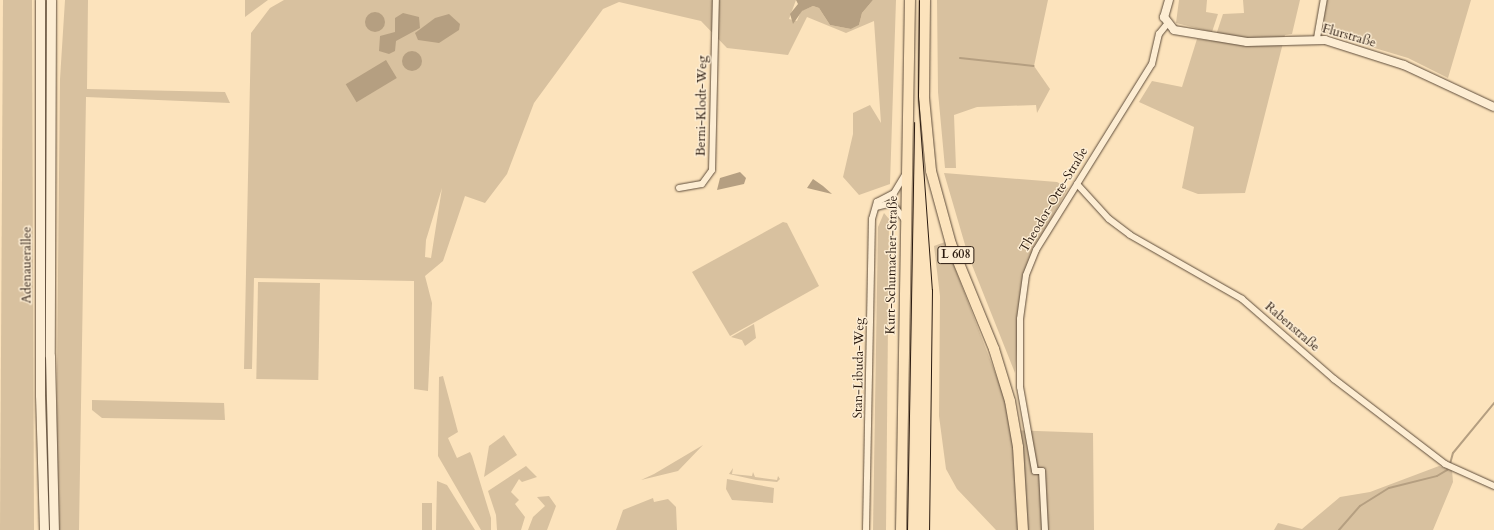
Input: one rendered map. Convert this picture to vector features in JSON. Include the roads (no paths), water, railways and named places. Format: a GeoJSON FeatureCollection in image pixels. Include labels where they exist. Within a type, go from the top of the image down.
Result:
{"type":"FeatureCollection","features":[{"type":"Feature","properties":{"kind":"main road","name":"Adenauerallee"},"geometry":{"type":"LineString","coordinates":[[40,0],[40,395],[44,530]]}},
{"type":"Feature","properties":{"kind":"main road","name":"Adenauerallee"},"geometry":{"type":"LineString","coordinates":[[51,0],[50,327],[54,530]]}},
{"type":"Feature","properties":{"kind":"main road","name":"Kurt-Schumacher-Straße"},"geometry":{"type":"LineString","coordinates":[[901,530],[910,0]]}},
{"type":"Feature","properties":{"kind":"main road","name":"L 608"},"geometry":{"type":"LineString","coordinates":[[925,0],[924,98],[931,171],[951,244],[994,349],[1010,401],[1018,447],[1023,530]]}},
{"type":"Feature","properties":{"kind":"street","name":"Berni-Klodt-Weg"},"geometry":{"type":"LineString","coordinates":[[679,188],[702,184],[712,170],[716,0]]}},
{"type":"Feature","properties":{"kind":"street"},"geometry":{"type":"LineString","coordinates":[[1167,24],[1165,12],[1169,0]]}},
{"type":"Feature","properties":{"kind":"street"},"geometry":{"type":"LineString","coordinates":[[1317,38],[1324,0]]}},
{"type":"Feature","properties":{"kind":"street","name":"Flurstraße"},"geometry":{"type":"LineString","coordinates":[[1167,24],[1182,32],[1239,42],[1317,38],[1404,65],[1494,107]]}},
{"type":"Feature","properties":{"kind":"street","name":"Theodor-Otte-Straße"},"geometry":{"type":"LineString","coordinates":[[1045,530],[1042,471],[1034,471],[1020,387],[1023,287],[1034,254],[1152,64],[1158,34],[1167,24]]}},
{"type":"Feature","properties":{"kind":"street"},"geometry":{"type":"LineString","coordinates":[[875,207],[897,189],[907,172]]}},
{"type":"Feature","properties":{"kind":"street","name":"Rabenstraße"},"geometry":{"type":"LineString","coordinates":[[1077,184],[1109,219],[1130,235],[1242,299],[1334,378],[1445,464],[1494,486]]}},
{"type":"Feature","properties":{"kind":"street"},"geometry":{"type":"LineString","coordinates":[[875,207],[887,202],[897,206],[906,223]]}},
{"type":"Feature","properties":{"kind":"street","name":"Stan-Libuda-Weg"},"geometry":{"type":"LineString","coordinates":[[866,530],[875,207]]}},
{"type":"Feature","properties":{"kind":"waterway"},"geometry":{"type":"LineString","coordinates":[[960,58],[1034,66]]}},
{"type":"Feature","properties":{"kind":"waterway"},"geometry":{"type":"LineString","coordinates":[[1450,464],[1453,453],[1494,403]]}},
{"type":"Feature","properties":{"kind":"waterway"},"geometry":{"type":"LineString","coordinates":[[1339,530],[1360,506],[1389,488],[1437,476],[1447,470]]}},
{"type":"Feature","properties":{"kind":"tram line"},"geometry":{"type":"LineString","coordinates":[[919,0],[918,96],[932,289],[929,530]]}},
{"type":"Feature","properties":{"kind":"tram line"},"geometry":{"type":"LineString","coordinates":[[907,530],[914,122]]}}]}
